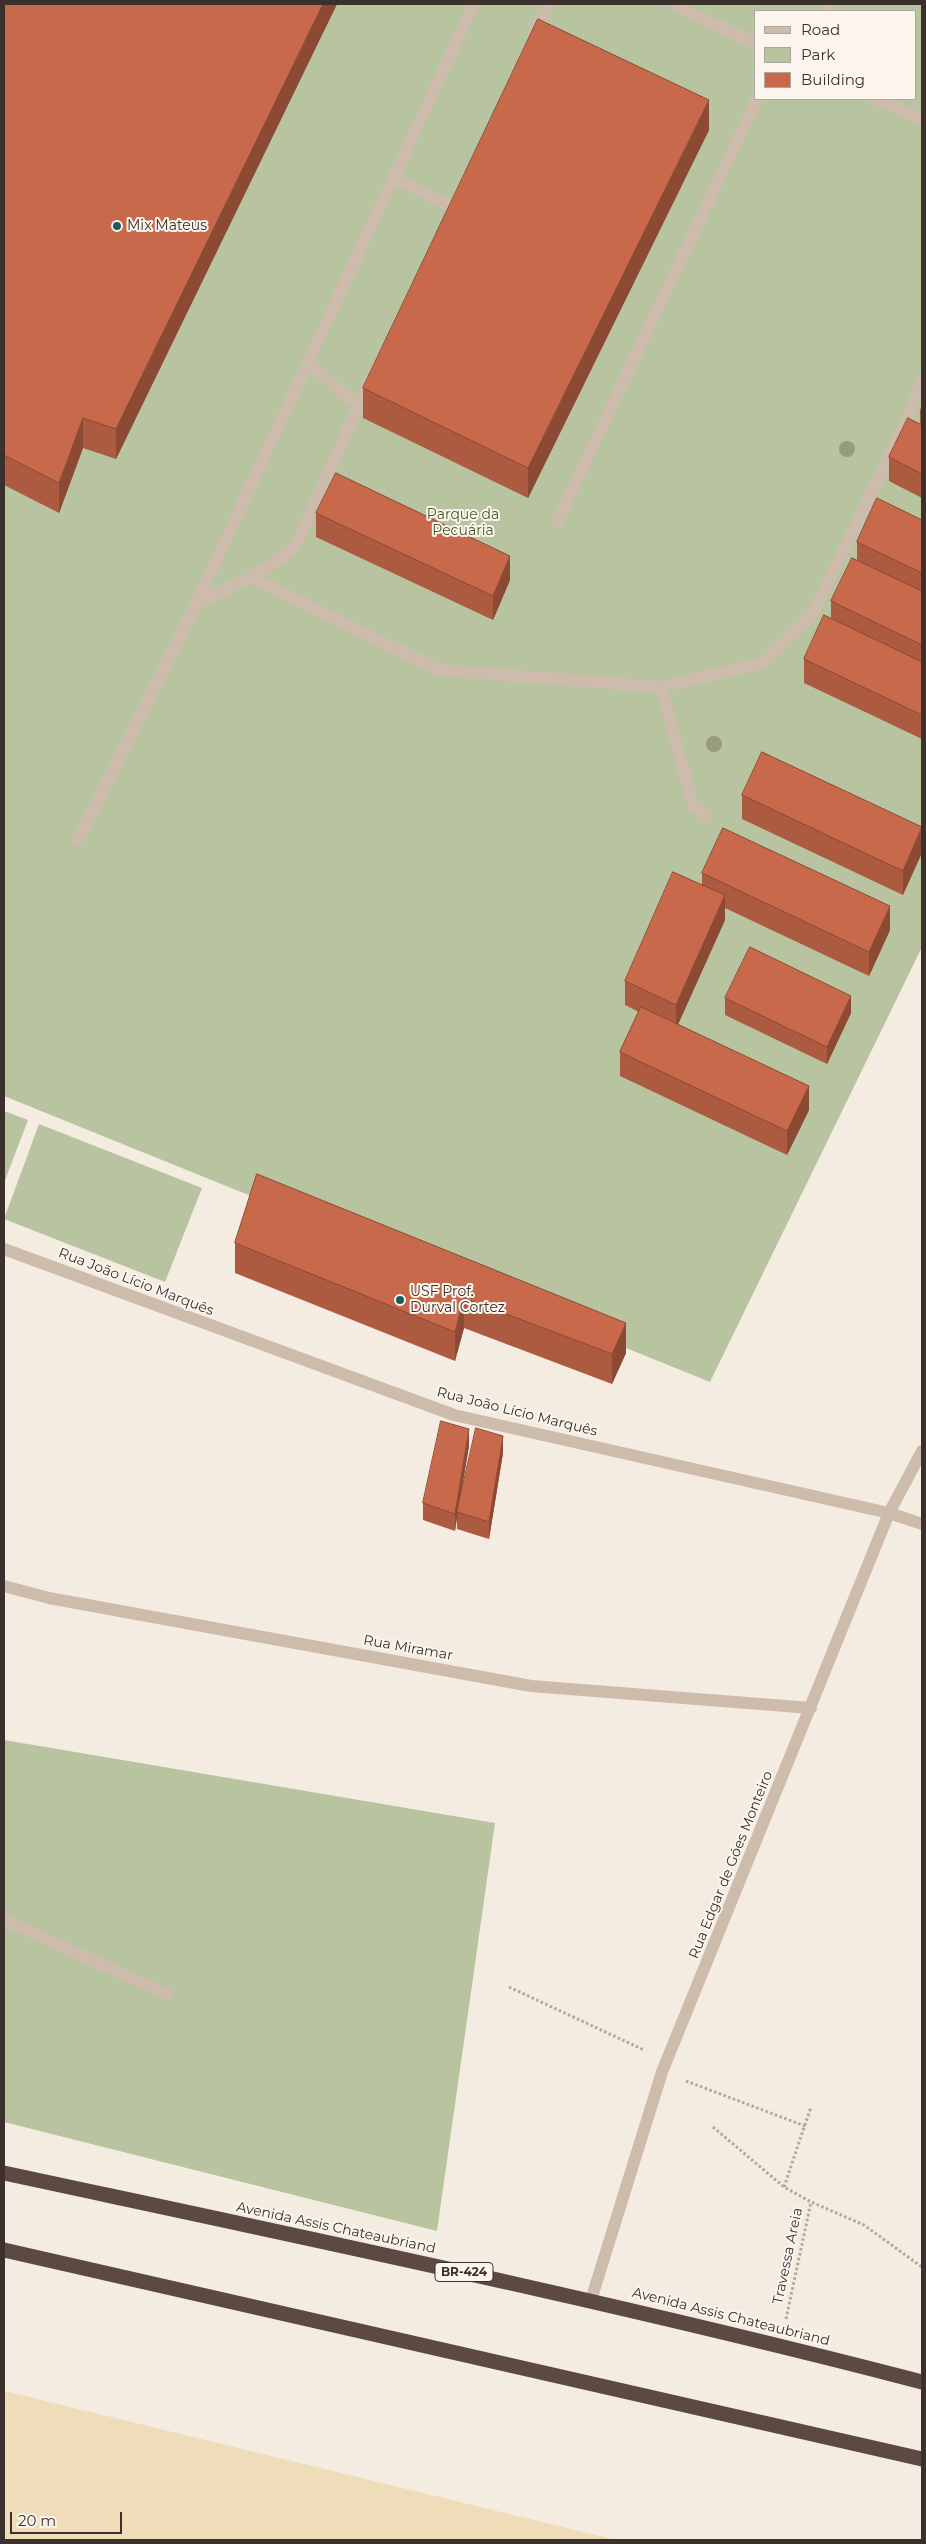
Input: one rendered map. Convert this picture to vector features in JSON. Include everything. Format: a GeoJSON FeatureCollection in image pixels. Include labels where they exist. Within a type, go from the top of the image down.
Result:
{"type":"FeatureCollection","features":[{"type":"Feature","properties":{"kind":"highway","name":"Avenida Assis Chateaubriand"},"geometry":{"type":"LineString","coordinates":[[4,2173],[591,2300],[780,2345],[922,2382]]}},
{"type":"Feature","properties":{"kind":"highway"},"geometry":{"type":"LineString","coordinates":[[4,2250],[922,2459]]}},
{"type":"Feature","properties":{"kind":"street"},"geometry":{"type":"LineString","coordinates":[[78,840],[196,604],[474,4]]}},
{"type":"Feature","properties":{"kind":"street"},"geometry":{"type":"LineString","coordinates":[[527,48],[548,4]]}},
{"type":"Feature","properties":{"kind":"street"},"geometry":{"type":"LineString","coordinates":[[672,4],[754,43]]}},
{"type":"Feature","properties":{"kind":"street"},"geometry":{"type":"LineString","coordinates":[[557,522],[757,100]]}},
{"type":"Feature","properties":{"kind":"street"},"geometry":{"type":"LineString","coordinates":[[878,100],[922,120]]}},
{"type":"Feature","properties":{"kind":"street"},"geometry":{"type":"LineString","coordinates":[[394,178],[451,207]]}},
{"type":"Feature","properties":{"kind":"street"},"geometry":{"type":"LineString","coordinates":[[307,362],[358,406]]}},
{"type":"Feature","properties":{"kind":"street"},"geometry":{"type":"LineString","coordinates":[[196,604],[290,552],[299,539],[375,370]]}},
{"type":"Feature","properties":{"kind":"street"},"geometry":{"type":"LineString","coordinates":[[249,576],[439,670],[661,687],[763,663],[813,613],[903,428],[922,380]]}},
{"type":"Feature","properties":{"kind":"street"},"geometry":{"type":"LineString","coordinates":[[661,687],[693,804],[707,817]]}},
{"type":"Feature","properties":{"kind":"street","name":"Rua João Lício Marquês"},"geometry":{"type":"LineString","coordinates":[[4,1249],[454,1415],[889,1513],[922,1524]]}},
{"type":"Feature","properties":{"kind":"street","name":"Rua Edgar de Góes Monteiro"},"geometry":{"type":"LineString","coordinates":[[591,2300],[665,2066],[889,1513],[922,1451]]}},
{"type":"Feature","properties":{"kind":"street","name":"Rua Miramar"},"geometry":{"type":"LineString","coordinates":[[4,1586],[49,1598],[531,1686],[811,1708]]}},
{"type":"Feature","properties":{"kind":"street"},"geometry":{"type":"LineString","coordinates":[[4,1920],[167,1994]]}},
{"type":"Feature","properties":{"kind":"path"},"geometry":{"type":"LineString","coordinates":[[509,1987],[665,2066],[805,2126]]}},
{"type":"Feature","properties":{"kind":"path"},"geometry":{"type":"LineString","coordinates":[[784,2187],[811,2107]]}},
{"type":"Feature","properties":{"kind":"path"},"geometry":{"type":"LineString","coordinates":[[713,2127],[784,2187],[811,2202],[864,2225],[922,2267]]}},
{"type":"Feature","properties":{"kind":"path","name":"Travessa Areia"},"geometry":{"type":"LineString","coordinates":[[780,2345],[811,2202]]}},
{"type":"Feature","properties":{"kind":"green space","name":"Parque da Pecuária"},"geometry":{"type":"Polygon","coordinates":[[[4,4],[922,4],[922,947],[710,1382],[4,1096],[4,4]]]}},
{"type":"Feature","properties":{"kind":"green space"},"geometry":{"type":"Polygon","coordinates":[[[4,1111],[28,1120],[4,1183],[4,1111]]]}},
{"type":"Feature","properties":{"kind":"green space"},"geometry":{"type":"Polygon","coordinates":[[[39,1124],[202,1188],[165,1282],[4,1219],[39,1124]]]}},
{"type":"Feature","properties":{"kind":"green space"},"geometry":{"type":"Polygon","coordinates":[[[4,1740],[495,1823],[437,2231],[4,2122],[4,1740]]]}},
{"type":"Feature","properties":{"kind":"sand"},"geometry":{"type":"Polygon","coordinates":[[[4,2391],[616,2540],[4,2540],[4,2391]]]}},
{"type":"Feature","properties":{"kind":"building","name":"Mix Mateus"},"geometry":{"type":"Polygon","coordinates":[[[4,4],[323,4],[116,429],[83,418],[59,483],[4,455],[4,4]]]}},
{"type":"Feature","properties":{"kind":"building"},"geometry":{"type":"Polygon","coordinates":[[[538,19],[709,100],[528,468],[363,388],[538,19]]]}},
{"type":"Feature","properties":{"kind":"building"},"geometry":{"type":"Polygon","coordinates":[[[908,418],[922,425],[922,474],[889,457],[908,418]]]}},
{"type":"Feature","properties":{"kind":"building"},"geometry":{"type":"Polygon","coordinates":[[[336,473],[510,556],[493,596],[316,513],[336,473]]]}},
{"type":"Feature","properties":{"kind":"building"},"geometry":{"type":"Polygon","coordinates":[[[877,498],[922,520],[922,573],[857,542],[877,498]]]}},
{"type":"Feature","properties":{"kind":"building"},"geometry":{"type":"Polygon","coordinates":[[[852,558],[922,591],[922,645],[831,601],[852,558]]]}},
{"type":"Feature","properties":{"kind":"building"},"geometry":{"type":"Polygon","coordinates":[[[824,615],[922,662],[922,715],[804,659],[824,615]]]}},
{"type":"Feature","properties":{"kind":"building"},"geometry":{"type":"Polygon","coordinates":[[[762,752],[922,827],[903,871],[742,795],[762,752]]]}},
{"type":"Feature","properties":{"kind":"building"},"geometry":{"type":"Polygon","coordinates":[[[723,828],[890,906],[869,952],[702,873],[723,828]]]}},
{"type":"Feature","properties":{"kind":"building"},"geometry":{"type":"Polygon","coordinates":[[[673,872],[725,895],[676,1005],[625,981],[673,872]]]}},
{"type":"Feature","properties":{"kind":"building"},"geometry":{"type":"Polygon","coordinates":[[[750,947],[851,996],[827,1047],[725,998],[750,947]]]}},
{"type":"Feature","properties":{"kind":"building"},"geometry":{"type":"Polygon","coordinates":[[[641,1007],[809,1086],[787,1131],[620,1052],[641,1007]]]}},
{"type":"Feature","properties":{"kind":"building"},"geometry":{"type":"Polygon","coordinates":[[[257,1174],[626,1323],[612,1354],[464,1298],[455,1332],[235,1243],[257,1174]]]}},
{"type":"Feature","properties":{"kind":"building"},"geometry":{"type":"Polygon","coordinates":[[[441,1421],[469,1429],[455,1514],[423,1503],[441,1421]]]}},
{"type":"Feature","properties":{"kind":"building"},"geometry":{"type":"Polygon","coordinates":[[[476,1428],[503,1436],[489,1522],[457,1512],[476,1428]]]}},
{"type":"Feature","properties":{"kind":"place","name":"Mix Mateus"},"geometry":{"type":"Point","coordinates":[117,226]}},
{"type":"Feature","properties":{"kind":"place","name":"USF Prof. Durval Cortez"},"geometry":{"type":"Point","coordinates":[400,1300]}}]}
